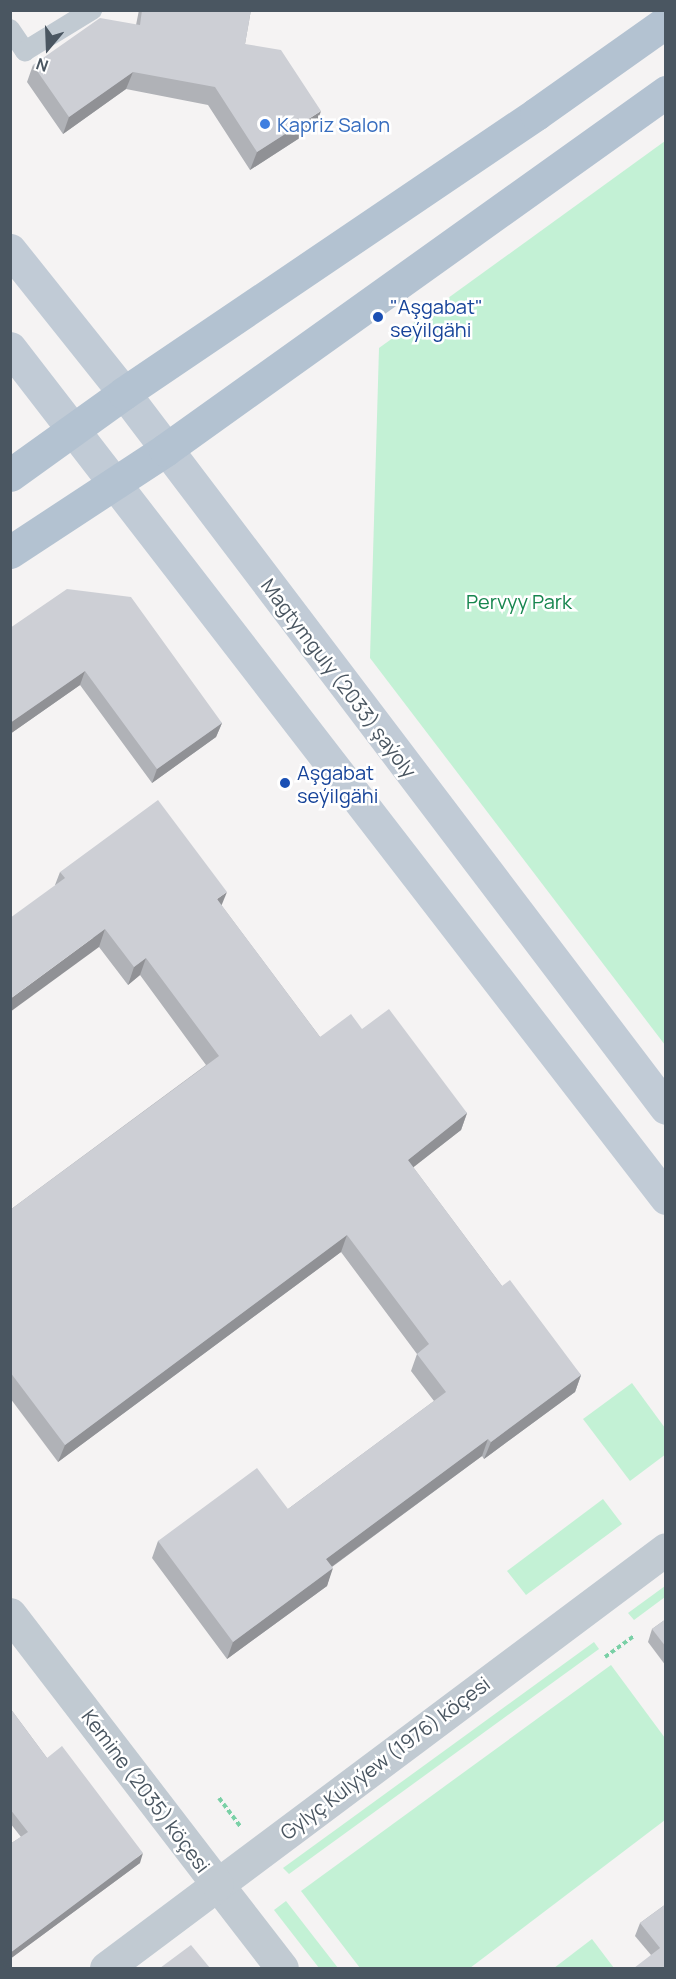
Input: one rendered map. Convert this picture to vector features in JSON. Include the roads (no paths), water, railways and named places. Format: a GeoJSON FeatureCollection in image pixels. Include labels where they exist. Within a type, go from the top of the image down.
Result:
{"type":"FeatureCollection","features":[{"type":"Feature","properties":{"kind":"main road"},"geometry":{"type":"LineString","coordinates":[[10,475],[124,393],[536,114],[666,22]]}},
{"type":"Feature","properties":{"kind":"main road"},"geometry":{"type":"LineString","coordinates":[[10,552],[165,450],[666,92]]}},
{"type":"Feature","properties":{"kind":"main road","name":"Magtymguly (2033) şaýoly"},"geometry":{"type":"LineString","coordinates":[[10,250],[124,393],[666,1108]]}},
{"type":"Feature","properties":{"kind":"main road"},"geometry":{"type":"LineString","coordinates":[[10,348],[666,1198]]}},
{"type":"Feature","properties":{"kind":"street","name":"Gylyç Kulyýew (1976) köçesi"},"geometry":{"type":"LineString","coordinates":[[106,1968],[666,1549]]}},
{"type":"Feature","properties":{"kind":"street","name":"Kemine (2035) köçesi"},"geometry":{"type":"LineString","coordinates":[[10,1614],[282,1968]]}},
{"type":"Feature","properties":{"kind":"lane"},"geometry":{"type":"LineString","coordinates":[[10,29],[25,51],[92,10]]}},
{"type":"Feature","properties":{"kind":"place","name":"Kapriz Salon"},"geometry":{"type":"Point","coordinates":[265,124]}},
{"type":"Feature","properties":{"kind":"place","name":"\"Aşgabat\" seýilgähi"},"geometry":{"type":"Point","coordinates":[378,317]}},
{"type":"Feature","properties":{"kind":"place","name":"Aşgabat seýilgähi"},"geometry":{"type":"Point","coordinates":[285,783]}},
{"type":"Feature","properties":{"kind":"park label","name":"Pervyy Park"},"geometry":{"type":"Point","coordinates":[519,601]}}]}
